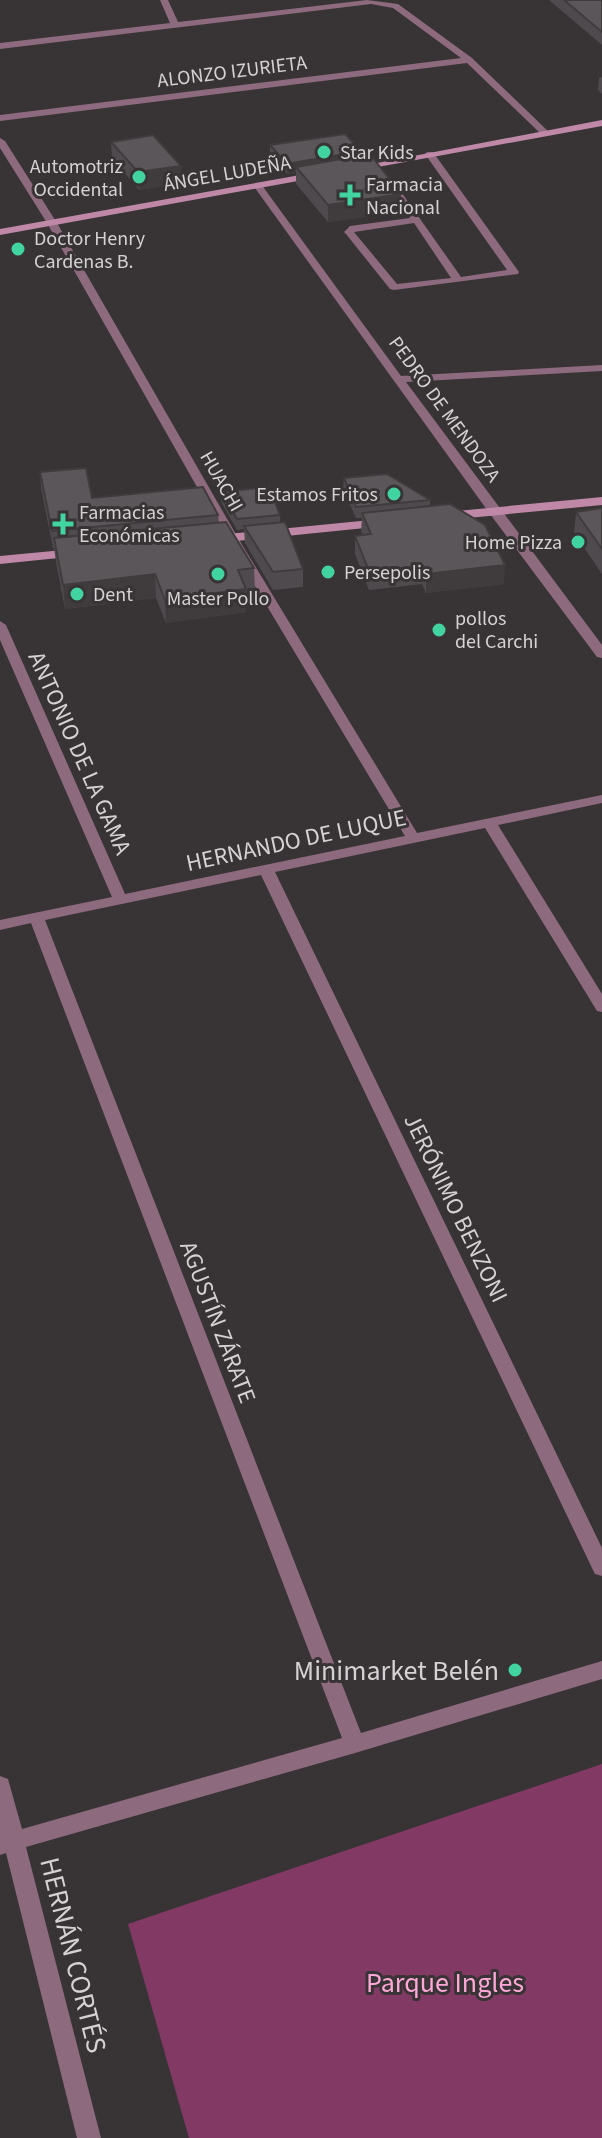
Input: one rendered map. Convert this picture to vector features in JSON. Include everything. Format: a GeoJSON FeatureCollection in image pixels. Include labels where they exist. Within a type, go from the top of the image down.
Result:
{"type":"FeatureCollection","features":[{"type":"Feature","properties":{"kind":"street"},"geometry":{"type":"LineString","coordinates":[[164,0],[175,24]]}},
{"type":"Feature","properties":{"kind":"street"},"geometry":{"type":"LineString","coordinates":[[0,46],[371,2],[389,4],[469,60],[545,133]]}},
{"type":"Feature","properties":{"kind":"street","name":"ALONZO IZURIETA"},"geometry":{"type":"LineString","coordinates":[[0,118],[469,60]]}},
{"type":"Feature","properties":{"kind":"street"},"geometry":{"type":"LineString","coordinates":[[346,170],[602,123]]}},
{"type":"Feature","properties":{"kind":"street","name":"HUACHI"},"geometry":{"type":"LineString","coordinates":[[0,141],[52,223],[232,538],[413,838]]}},
{"type":"Feature","properties":{"kind":"street"},"geometry":{"type":"LineString","coordinates":[[416,220],[353,228],[349,232],[394,287],[510,274],[514,269],[430,154]]}},
{"type":"Feature","properties":{"kind":"street"},"geometry":{"type":"LineString","coordinates":[[376,164],[458,280]]}},
{"type":"Feature","properties":{"kind":"street","name":"ÁNGEL LUDEÑA"},"geometry":{"type":"LineString","coordinates":[[0,232],[332,172]]}},
{"type":"Feature","properties":{"kind":"street","name":"PEDRO DE MENDOZA"},"geometry":{"type":"LineString","coordinates":[[258,186],[602,654]]}},
{"type":"Feature","properties":{"kind":"street"},"geometry":{"type":"LineString","coordinates":[[399,379],[602,368]]}},
{"type":"Feature","properties":{"kind":"street"},"geometry":{"type":"LineString","coordinates":[[433,518],[602,501]]}},
{"type":"Feature","properties":{"kind":"street"},"geometry":{"type":"LineString","coordinates":[[201,541],[402,521]]}},
{"type":"Feature","properties":{"kind":"street"},"geometry":{"type":"LineString","coordinates":[[0,560],[93,551]]}},
{"type":"Feature","properties":{"kind":"street","name":"ANTONIO DE LA GAMA"},"geometry":{"type":"LineString","coordinates":[[0,625],[120,899]]}},
{"type":"Feature","properties":{"kind":"street","name":"HERNANDO DE LUQUE"},"geometry":{"type":"LineString","coordinates":[[0,925],[602,799]]}},
{"type":"Feature","properties":{"kind":"street"},"geometry":{"type":"LineString","coordinates":[[489,822],[602,1007]]}},
{"type":"Feature","properties":{"kind":"street","name":"JERÓNIMO BENZONI"},"geometry":{"type":"LineString","coordinates":[[266,869],[602,1568]]}},
{"type":"Feature","properties":{"kind":"street","name":"AGUSTÍN ZÁRATE"},"geometry":{"type":"LineString","coordinates":[[36,917],[355,1744]]}},
{"type":"Feature","properties":{"kind":"street"},"geometry":{"type":"LineString","coordinates":[[7,1842],[355,1744],[602,1670]]}},
{"type":"Feature","properties":{"kind":"street","name":"HERNÁN CORTÉS"},"geometry":{"type":"LineString","coordinates":[[0,1786],[7,1842],[89,2138]]}},
{"type":"Feature","properties":{"kind":"green space","name":"Parque Ingles"},"geometry":{"type":"Polygon","coordinates":[[[602,1764],[602,2138],[189,2138],[128,1924],[602,1764]]]}},
{"type":"Feature","properties":{"kind":"building"},"geometry":{"type":"Polygon","coordinates":[[[564,0],[602,0],[602,32],[564,0]]]}},
{"type":"Feature","properties":{"kind":"building"},"geometry":{"type":"Polygon","coordinates":[[[345,134],[361,151],[287,164],[270,145],[345,134]]]}},
{"type":"Feature","properties":{"kind":"building"},"geometry":{"type":"Polygon","coordinates":[[[153,135],[181,166],[138,172],[111,142],[153,135]]]}},
{"type":"Feature","properties":{"kind":"building"},"geometry":{"type":"Polygon","coordinates":[[[370,154],[401,194],[328,205],[296,167],[370,154]]]}},
{"type":"Feature","properties":{"kind":"building"},"geometry":{"type":"Polygon","coordinates":[[[86,468],[92,498],[203,487],[218,515],[52,531],[40,472],[86,468]]]}},
{"type":"Feature","properties":{"kind":"building"},"geometry":{"type":"Polygon","coordinates":[[[387,474],[430,500],[356,507],[344,478],[387,474]]]}},
{"type":"Feature","properties":{"kind":"building"},"geometry":{"type":"Polygon","coordinates":[[[269,487],[280,515],[237,519],[221,492],[269,487]]]}},
{"type":"Feature","properties":{"kind":"building"},"geometry":{"type":"Polygon","coordinates":[[[450,504],[485,525],[505,565],[426,574],[423,566],[369,571],[355,536],[371,534],[362,513],[450,504]]]}},
{"type":"Feature","properties":{"kind":"building"},"geometry":{"type":"Polygon","coordinates":[[[602,508],[602,549],[576,512],[602,508]]]}},
{"type":"Feature","properties":{"kind":"building"},"geometry":{"type":"Polygon","coordinates":[[[226,522],[254,568],[238,570],[246,589],[165,600],[155,574],[63,585],[54,538],[226,522]]]}},
{"type":"Feature","properties":{"kind":"building"},"geometry":{"type":"Polygon","coordinates":[[[285,522],[303,569],[273,572],[244,526],[285,522]]]}},
{"type":"Feature","properties":{"kind":"place","name":"Star Kids"},"geometry":{"type":"Point","coordinates":[324,152]}},
{"type":"Feature","properties":{"kind":"place","name":"Automotriz Occidental"},"geometry":{"type":"Point","coordinates":[139,177]}},
{"type":"Feature","properties":{"kind":"place","name":"Farmacia Nacional"},"geometry":{"type":"Point","coordinates":[350,195]}},
{"type":"Feature","properties":{"kind":"place","name":"Doctor Henry Cardenas B."},"geometry":{"type":"Point","coordinates":[18,249]}},
{"type":"Feature","properties":{"kind":"place","name":"Estamos Fritos"},"geometry":{"type":"Point","coordinates":[394,494]}},
{"type":"Feature","properties":{"kind":"place","name":"Farmacias Económicas"},"geometry":{"type":"Point","coordinates":[63,524]}},
{"type":"Feature","properties":{"kind":"place","name":"Home Pizza"},"geometry":{"type":"Point","coordinates":[578,542]}},
{"type":"Feature","properties":{"kind":"place","name":"Persepolis"},"geometry":{"type":"Point","coordinates":[328,572]}},
{"type":"Feature","properties":{"kind":"place","name":"Master Pollo"},"geometry":{"type":"Point","coordinates":[218,574]}},
{"type":"Feature","properties":{"kind":"place","name":"Dent"},"geometry":{"type":"Point","coordinates":[77,594]}},
{"type":"Feature","properties":{"kind":"place","name":"pollos del Carchi"},"geometry":{"type":"Point","coordinates":[439,630]}},
{"type":"Feature","properties":{"kind":"place","name":"Minimarket Belén"},"geometry":{"type":"Point","coordinates":[515,1670]}}]}
